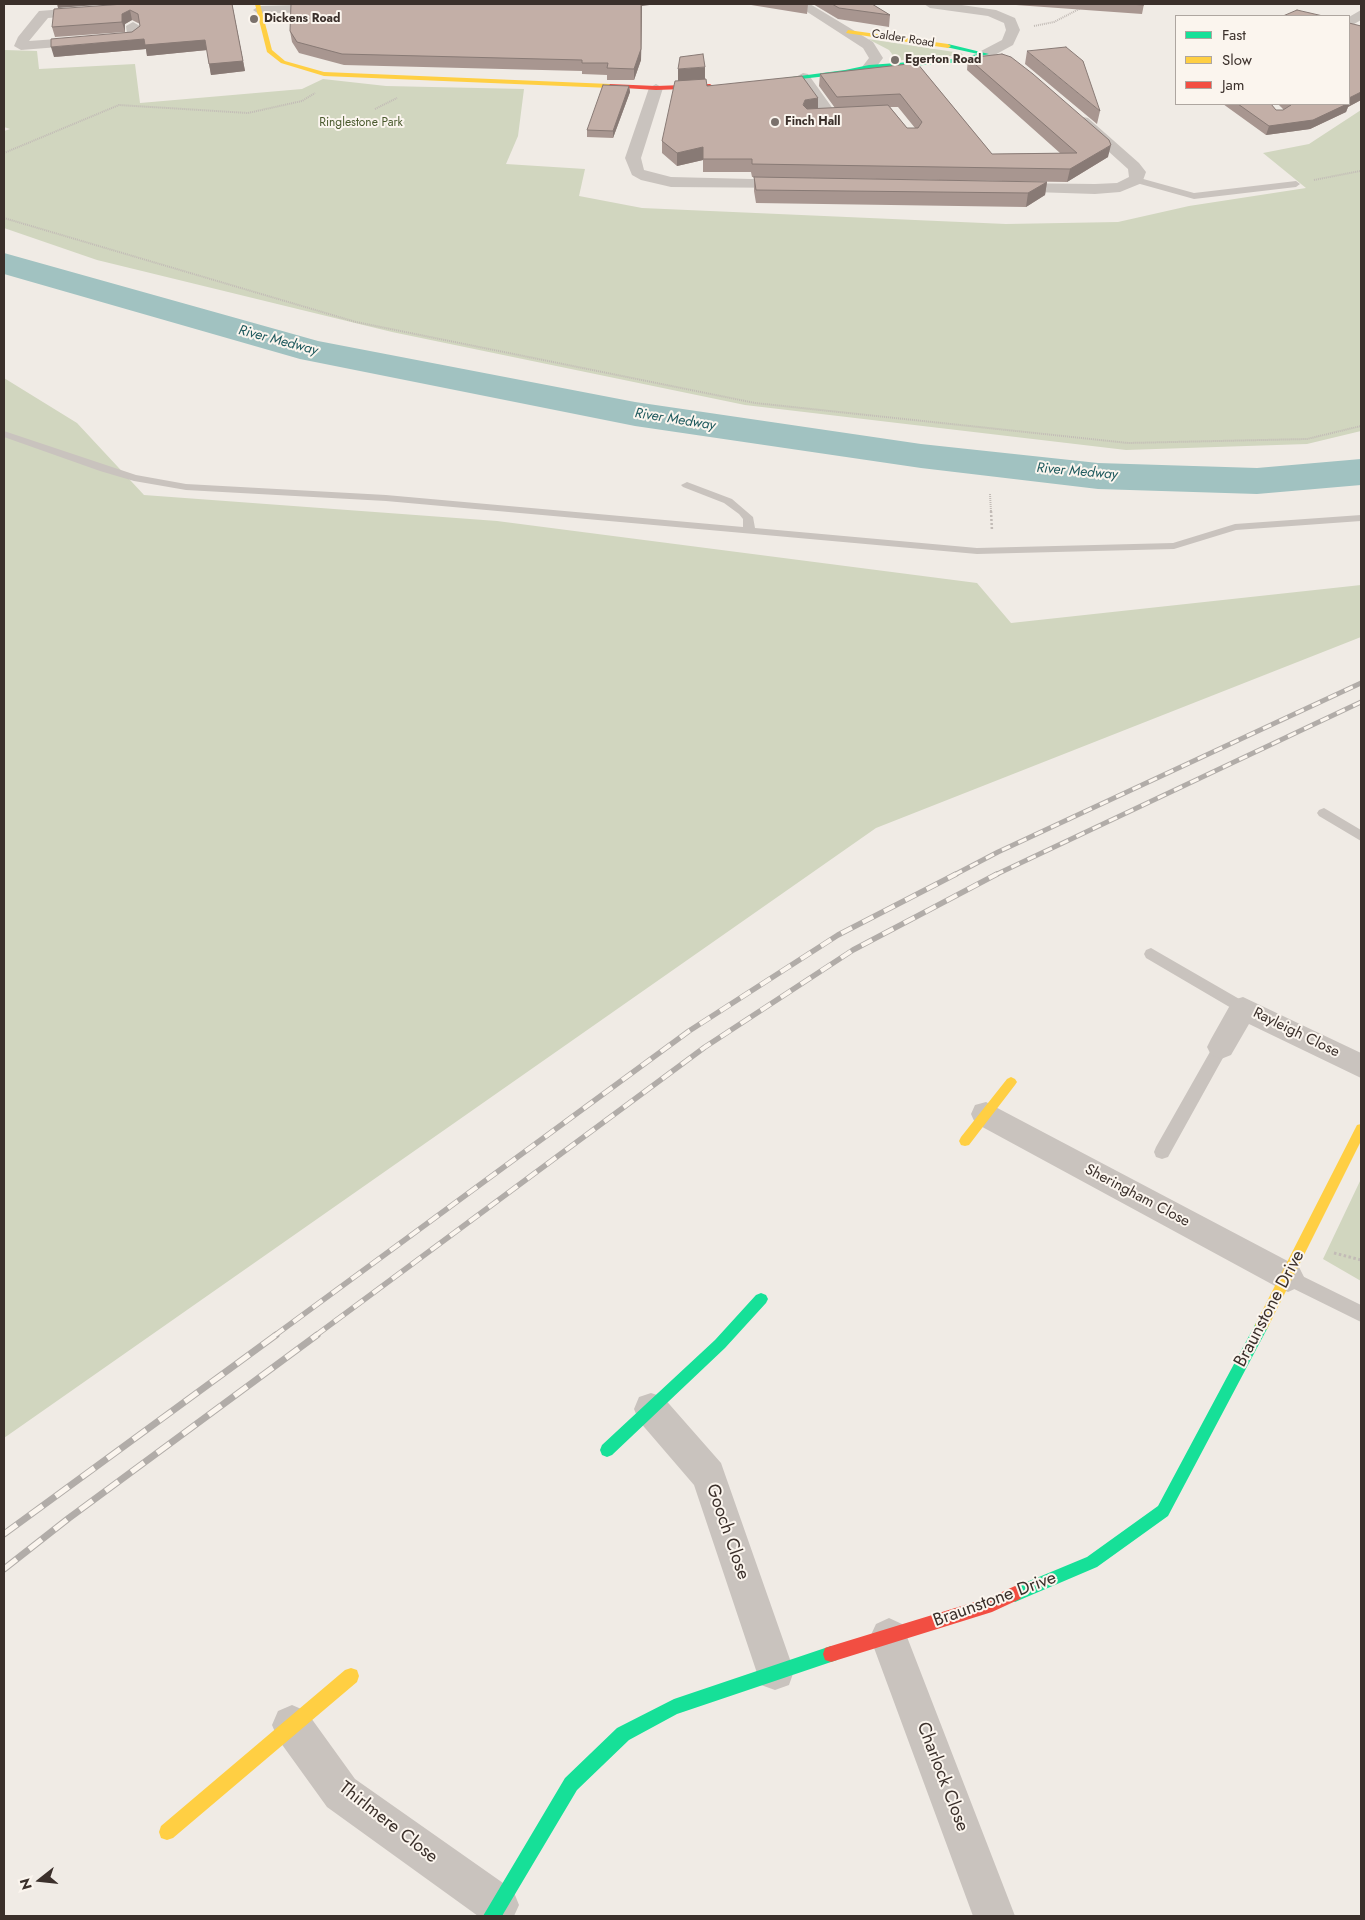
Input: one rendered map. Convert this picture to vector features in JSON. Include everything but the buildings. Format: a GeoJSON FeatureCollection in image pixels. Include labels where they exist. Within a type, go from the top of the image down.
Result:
{"type":"FeatureCollection","features":[{"type":"Feature","properties":{"kind":"street","name":"Calder Road"},"geometry":{"type":"LineString","coordinates":[[800,4],[868,45],[875,53],[875,61],[869,67]]}},
{"type":"Feature","properties":{"kind":"street"},"geometry":{"type":"LineString","coordinates":[[930,4],[997,14],[1010,21],[1013,30],[1008,42],[986,54]]}},
{"type":"Feature","properties":{"kind":"street"},"geometry":{"type":"LineString","coordinates":[[345,7],[258,7],[266,45],[275,56],[297,67],[340,76],[656,88],[720,86]]}},
{"type":"Feature","properties":{"kind":"street"},"geometry":{"type":"LineString","coordinates":[[106,10],[44,14],[34,29],[23,40],[21,46],[134,37],[134,26]]}},
{"type":"Feature","properties":{"kind":"street"},"geometry":{"type":"LineString","coordinates":[[1350,22],[1361,14]]}},
{"type":"Feature","properties":{"kind":"street","name":"Calder Road"},"geometry":{"type":"LineString","coordinates":[[848,32],[948,46],[1005,60]]}},
{"type":"Feature","properties":{"kind":"street","name":"Calder Road"},"geometry":{"type":"LineString","coordinates":[[869,67],[917,65],[968,59],[986,54]]}},
{"type":"Feature","properties":{"kind":"street"},"geometry":{"type":"LineString","coordinates":[[756,82],[845,72],[869,67]]}},
{"type":"Feature","properties":{"kind":"street"},"geometry":{"type":"LineString","coordinates":[[803,77],[831,116]]}},
{"type":"Feature","properties":{"kind":"street"},"geometry":{"type":"LineString","coordinates":[[656,88],[633,158],[634,167],[641,174],[672,182],[804,185]]}},
{"type":"Feature","properties":{"kind":"street"},"geometry":{"type":"LineString","coordinates":[[990,188],[1082,189],[1120,187],[1136,180],[1138,172],[1134,166],[1069,109]]}},
{"type":"Feature","properties":{"kind":"street"},"geometry":{"type":"LineString","coordinates":[[811,117],[848,114]]}},
{"type":"Feature","properties":{"kind":"street","name":"Rayleigh Close"},"geometry":{"type":"LineString","coordinates":[[1221,1046],[1243,1008],[1361,1066]]}},
{"type":"Feature","properties":{"kind":"street"},"geometry":{"type":"LineString","coordinates":[[965,1141],[1012,1082]]}},
{"type":"Feature","properties":{"kind":"street","name":"Sheringham Close"},"geometry":{"type":"LineString","coordinates":[[986,1114],[1288,1278]]}},
{"type":"Feature","properties":{"kind":"street","name":"Braunstone Drive"},"geometry":{"type":"LineString","coordinates":[[495,1911],[571,1784],[623,1734],[674,1707],[775,1671],[889,1638],[992,1604],[1092,1562],[1163,1511],[1288,1278],[1361,1129]]}},
{"type":"Feature","properties":{"kind":"street"},"geometry":{"type":"LineString","coordinates":[[607,1450],[720,1344],[761,1299]]}},
{"type":"Feature","properties":{"kind":"street","name":"Gooch Close"},"geometry":{"type":"LineString","coordinates":[[650,1409],[708,1475],[775,1671]]}},
{"type":"Feature","properties":{"kind":"street","name":"Charlock Close"},"geometry":{"type":"LineString","coordinates":[[889,1638],[994,1916]]}},
{"type":"Feature","properties":{"kind":"street"},"geometry":{"type":"LineString","coordinates":[[167,1832],[351,1676]]}},
{"type":"Feature","properties":{"kind":"street","name":"Thirlmere Close"},"geometry":{"type":"LineString","coordinates":[[292,1725],[342,1793],[495,1911]]}},
{"type":"Feature","properties":{"kind":"lane"},"geometry":{"type":"LineString","coordinates":[[1136,180],[1194,196],[1296,184]]}},
{"type":"Feature","properties":{"kind":"lane"},"geometry":{"type":"LineString","coordinates":[[4,434],[134,478],[180,486],[386,498],[908,546],[993,551],[1174,546],[1235,527],[1361,518]]}},
{"type":"Feature","properties":{"kind":"lane"},"geometry":{"type":"LineString","coordinates":[[688,485],[728,501],[743,512],[749,519],[749,531]]}},
{"type":"Feature","properties":{"kind":"lane"},"geometry":{"type":"LineString","coordinates":[[1324,813],[1361,836]]}},
{"type":"Feature","properties":{"kind":"lane"},"geometry":{"type":"LineString","coordinates":[[1151,954],[1243,1008]]}},
{"type":"Feature","properties":{"kind":"lane"},"geometry":{"type":"LineString","coordinates":[[1162,1152],[1221,1046]]}},
{"type":"Feature","properties":{"kind":"lane"},"geometry":{"type":"LineString","coordinates":[[1288,1278],[1361,1314]]}},
{"type":"Feature","properties":{"kind":"path"},"geometry":{"type":"LineString","coordinates":[[1013,30],[1054,22],[1085,6]]}},
{"type":"Feature","properties":{"kind":"path"},"geometry":{"type":"LineString","coordinates":[[4,153],[119,105],[248,113],[302,101],[340,76]]}},
{"type":"Feature","properties":{"kind":"path"},"geometry":{"type":"LineString","coordinates":[[1296,184],[1360,171]]}},
{"type":"Feature","properties":{"kind":"path"},"geometry":{"type":"LineString","coordinates":[[4,218],[356,322],[755,403],[1128,443],[1307,439],[1361,426]]}},
{"type":"Feature","properties":{"kind":"path"},"geometry":{"type":"LineString","coordinates":[[990,494],[993,551]]}},
{"type":"Feature","properties":{"kind":"green space"},"geometry":{"type":"Polygon","coordinates":[[[868,39],[961,53],[963,55],[891,61],[892,54],[889,50],[868,39]]]}},
{"type":"Feature","properties":{"kind":"green space","name":"Ringlestone Park"},"geometry":{"type":"Polygon","coordinates":[[[4,50],[37,51],[39,69],[135,64],[140,103],[302,89],[323,79],[386,86],[524,89],[518,136],[506,164],[585,169],[579,196],[642,208],[1006,224],[1118,222],[1189,206],[1306,188],[1263,153],[1309,144],[1361,110],[1361,431],[1307,444],[1126,450],[745,405],[392,332],[97,260],[4,228],[4,131],[10,129],[4,127],[4,50]]]}},
{"type":"Feature","properties":{"kind":"green space"},"geometry":{"type":"Polygon","coordinates":[[[4,378],[77,423],[144,495],[497,521],[977,583],[1011,623],[1361,585],[1361,637],[876,828],[4,1438],[4,378]]]}},
{"type":"Feature","properties":{"kind":"green space"},"geometry":{"type":"Polygon","coordinates":[[[1361,1179],[1361,1281],[1323,1259],[1361,1179]]]}},
{"type":"Feature","properties":{"kind":"waterway","name":"River Medway"},"geometry":{"type":"LineString","coordinates":[[4,263],[313,351],[635,414],[921,456],[1098,476],[1257,481],[1361,472]]}},
{"type":"Feature","properties":{"kind":"railway"},"geometry":{"type":"LineString","coordinates":[[954,875],[998,852],[1361,683]]}},
{"type":"Feature","properties":{"kind":"railway"},"geometry":{"type":"LineString","coordinates":[[996,875],[1361,702]]}},
{"type":"Feature","properties":{"kind":"railway"},"geometry":{"type":"LineString","coordinates":[[274,1336],[689,1031],[838,935],[956,874]]}},
{"type":"Feature","properties":{"kind":"railway"},"geometry":{"type":"LineString","coordinates":[[315,1336],[705,1047],[853,950],[996,875]]}},
{"type":"Feature","properties":{"kind":"railway"},"geometry":{"type":"LineString","coordinates":[[4,1534],[276,1335]]}},
{"type":"Feature","properties":{"kind":"railway"},"geometry":{"type":"LineString","coordinates":[[4,1569],[69,1518],[317,1335]]}},
{"type":"Feature","properties":{"kind":"traffic: fast"},"geometry":{"type":"LineString","coordinates":[[765,81],[845,72],[869,67],[951,61],[986,54],[948,46]]}},
{"type":"Feature","properties":{"kind":"traffic: fast"},"geometry":{"type":"LineString","coordinates":[[607,1450],[720,1344],[761,1299]]}},
{"type":"Feature","properties":{"kind":"traffic: fast"},"geometry":{"type":"LineString","coordinates":[[1015,1594],[1092,1562],[1163,1511],[1262,1325]]}},
{"type":"Feature","properties":{"kind":"traffic: fast"},"geometry":{"type":"LineString","coordinates":[[492,1916],[571,1784],[623,1734],[674,1707],[831,1654]]}},
{"type":"Feature","properties":{"kind":"traffic: slow"},"geometry":{"type":"LineString","coordinates":[[257,4],[269,51],[283,62],[324,74],[610,86]]}},
{"type":"Feature","properties":{"kind":"traffic: slow"},"geometry":{"type":"LineString","coordinates":[[848,32],[948,46]]}},
{"type":"Feature","properties":{"kind":"traffic: slow"},"geometry":{"type":"LineString","coordinates":[[965,1141],[1011,1082]]}},
{"type":"Feature","properties":{"kind":"traffic: slow"},"geometry":{"type":"LineString","coordinates":[[1262,1325],[1361,1129]]}},
{"type":"Feature","properties":{"kind":"traffic: slow"},"geometry":{"type":"LineString","coordinates":[[167,1832],[351,1676]]}},
{"type":"Feature","properties":{"kind":"traffic: jam"},"geometry":{"type":"LineString","coordinates":[[610,86],[656,88],[710,86]]}},
{"type":"Feature","properties":{"kind":"traffic: jam"},"geometry":{"type":"LineString","coordinates":[[831,1654],[992,1604],[1015,1594]]}},
{"type":"Feature","properties":{"kind":"place","name":"Dickens Road"},"geometry":{"type":"Point","coordinates":[254,19]}},
{"type":"Feature","properties":{"kind":"place","name":"Egerton Road"},"geometry":{"type":"Point","coordinates":[895,60]}},
{"type":"Feature","properties":{"kind":"place","name":"Finch Hall"},"geometry":{"type":"Point","coordinates":[775,122]}}]}
